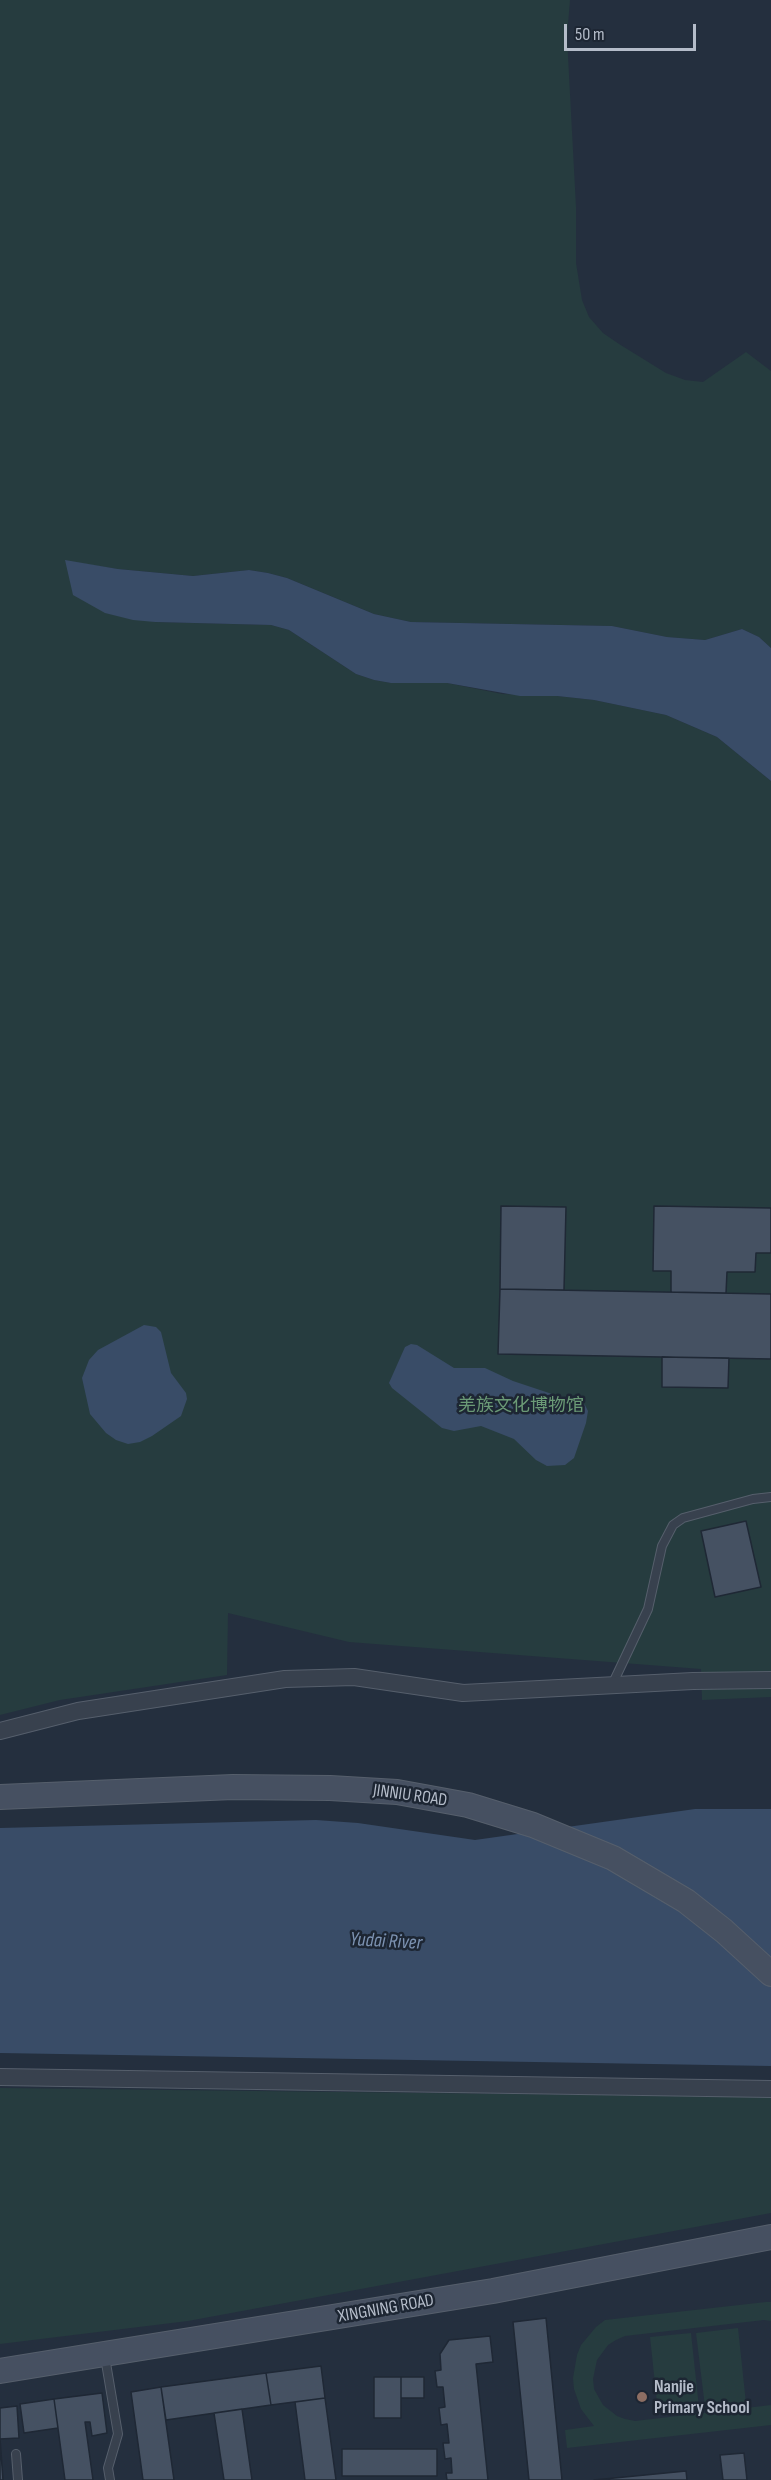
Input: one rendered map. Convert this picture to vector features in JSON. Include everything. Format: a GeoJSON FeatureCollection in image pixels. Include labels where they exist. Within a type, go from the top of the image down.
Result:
{"type":"FeatureCollection","features":[{"type":"Feature","properties":{"kind":"main road","name":"JINNIU ROAD"},"geometry":{"type":"LineString","coordinates":[[0,1797],[233,1787],[365,1789],[449,1801],[533,1825],[614,1857],[686,1901],[724,1931],[771,1974]]}},
{"type":"Feature","properties":{"kind":"main road","name":"XINGNING ROAD"},"geometry":{"type":"LineString","coordinates":[[0,2371],[481,2293],[771,2237]]}},
{"type":"Feature","properties":{"kind":"street"},"geometry":{"type":"LineString","coordinates":[[0,1731],[78,1711],[285,1679],[354,1677],[463,1693],[771,1680]]}},
{"type":"Feature","properties":{"kind":"street"},"geometry":{"type":"LineString","coordinates":[[0,2077],[771,2089]]}},
{"type":"Feature","properties":{"kind":"lane"},"geometry":{"type":"LineString","coordinates":[[612,1685],[648,1609],[662,1546],[666,1534],[673,1525],[683,1518],[753,1499],[771,1497]]}},
{"type":"Feature","properties":{"kind":"lane"},"geometry":{"type":"LineString","coordinates":[[105,2355],[118,2434],[108,2468],[110,2480]]}},
{"type":"Feature","properties":{"kind":"lane"},"geometry":{"type":"LineString","coordinates":[[16,2454],[18,2480]]}},
{"type":"Feature","properties":{"kind":"green space","name":"羌族文化博物馆"},"geometry":{"type":"Polygon","coordinates":[[[0,0],[570,0],[567,37],[576,207],[576,263],[582,300],[589,317],[603,333],[619,344],[666,373],[685,380],[703,382],[746,352],[771,371],[771,648],[759,637],[742,629],[705,640],[667,637],[612,626],[411,622],[374,614],[287,578],[268,573],[249,570],[193,576],[65,561],[155,622],[271,625],[289,630],[356,674],[374,680],[391,683],[447,683],[502,694],[594,700],[666,715],[717,737],[771,781],[771,1697],[702,1700],[701,1669],[349,1642],[228,1613],[227,1675],[60,1700],[0,1715],[0,0]]]}},
{"type":"Feature","properties":{"kind":"green space"},"geometry":{"type":"Polygon","coordinates":[[[0,2088],[771,2097],[771,2213],[188,2321],[0,2344],[0,2088]]]}},
{"type":"Feature","properties":{"kind":"green space"},"geometry":{"type":"Polygon","coordinates":[[[771,2302],[771,2321],[625,2336],[616,2340],[608,2345],[597,2360],[593,2379],[594,2389],[603,2405],[625,2419],[635,2421],[771,2405],[771,2425],[567,2448],[565,2430],[594,2426],[581,2409],[573,2378],[581,2345],[605,2320],[771,2302]]]}},
{"type":"Feature","properties":{"kind":"green space"},"geometry":{"type":"Polygon","coordinates":[[[738,2328],[746,2403],[705,2407],[696,2333],[738,2328]]]}},
{"type":"Feature","properties":{"kind":"green space"},"geometry":{"type":"Polygon","coordinates":[[[691,2333],[699,2407],[658,2412],[650,2337],[691,2333]]]}},
{"type":"Feature","properties":{"kind":"water"},"geometry":{"type":"Polygon","coordinates":[[[65,560],[118,569],[193,576],[249,570],[268,573],[287,578],[374,614],[411,622],[612,626],[667,637],[705,640],[742,629],[759,637],[771,648],[771,781],[717,737],[666,715],[594,700],[557,696],[520,696],[447,683],[391,683],[374,680],[356,674],[289,630],[271,625],[155,622],[133,620],[105,613],[73,595],[65,560]]]}},
{"type":"Feature","properties":{"kind":"water"},"geometry":{"type":"Polygon","coordinates":[[[144,1325],[156,1327],[161,1332],[171,1373],[186,1393],[187,1399],[181,1416],[152,1436],[140,1442],[128,1444],[106,1433],[90,1414],[82,1378],[89,1360],[98,1350],[144,1325]]]}},
{"type":"Feature","properties":{"kind":"water"},"geometry":{"type":"Polygon","coordinates":[[[411,1344],[417,1345],[454,1368],[485,1368],[513,1381],[585,1405],[588,1411],[586,1423],[574,1458],[565,1465],[547,1466],[536,1460],[514,1439],[481,1426],[454,1431],[442,1428],[392,1388],[389,1383],[405,1347],[411,1344]]]}},
{"type":"Feature","properties":{"kind":"water","name":"Yudai River"},"geometry":{"type":"Polygon","coordinates":[[[695,1809],[771,1809],[771,2066],[0,2053],[0,1828],[316,1820],[358,1823],[475,1840],[695,1809]]]}},
{"type":"Feature","properties":{"kind":"building"},"geometry":{"type":"Polygon","coordinates":[[[501,1206],[566,1207],[564,1290],[500,1289],[501,1206]]]}},
{"type":"Feature","properties":{"kind":"building"},"geometry":{"type":"Polygon","coordinates":[[[654,1206],[771,1208],[771,1253],[756,1253],[755,1272],[727,1272],[726,1293],[671,1292],[671,1271],[653,1271],[654,1206]]]}},
{"type":"Feature","properties":{"kind":"building"},"geometry":{"type":"Polygon","coordinates":[[[500,1289],[771,1294],[771,1359],[498,1354],[500,1289]]]}},
{"type":"Feature","properties":{"kind":"building"},"geometry":{"type":"Polygon","coordinates":[[[662,1357],[729,1358],[728,1388],[662,1387],[662,1357]]]}},
{"type":"Feature","properties":{"kind":"building"},"geometry":{"type":"Polygon","coordinates":[[[746,1521],[761,1587],[715,1597],[701,1531],[746,1521]]]}},
{"type":"Feature","properties":{"kind":"building"},"geometry":{"type":"Polygon","coordinates":[[[546,2318],[562,2480],[529,2480],[513,2322],[546,2318]]]}},
{"type":"Feature","properties":{"kind":"building"},"geometry":{"type":"Polygon","coordinates":[[[490,2336],[493,2362],[476,2364],[488,2480],[447,2480],[446,2473],[452,2473],[451,2458],[445,2459],[443,2443],[449,2443],[447,2424],[441,2425],[439,2408],[445,2407],[443,2387],[437,2387],[435,2371],[441,2370],[440,2354],[449,2340],[490,2336]]]}},
{"type":"Feature","properties":{"kind":"building"},"geometry":{"type":"Polygon","coordinates":[[[321,2366],[325,2398],[271,2405],[266,2373],[321,2366]]]}},
{"type":"Feature","properties":{"kind":"building"},"geometry":{"type":"Polygon","coordinates":[[[266,2373],[271,2405],[166,2420],[161,2387],[266,2373]]]}},
{"type":"Feature","properties":{"kind":"building"},"geometry":{"type":"Polygon","coordinates":[[[374,2377],[401,2377],[401,2418],[374,2418],[374,2377]]]}},
{"type":"Feature","properties":{"kind":"building"},"geometry":{"type":"Polygon","coordinates":[[[401,2377],[424,2377],[424,2398],[401,2398],[401,2377]]]}},
{"type":"Feature","properties":{"kind":"building"},"geometry":{"type":"Polygon","coordinates":[[[161,2387],[174,2480],[143,2480],[131,2392],[161,2387]]]}},
{"type":"Feature","properties":{"kind":"building"},"geometry":{"type":"Polygon","coordinates":[[[102,2393],[107,2433],[92,2436],[90,2422],[85,2422],[93,2480],[65,2480],[54,2399],[102,2393]]]}},
{"type":"Feature","properties":{"kind":"building"},"geometry":{"type":"Polygon","coordinates":[[[325,2398],[336,2480],[305,2480],[295,2402],[325,2398]]]}},
{"type":"Feature","properties":{"kind":"building"},"geometry":{"type":"Polygon","coordinates":[[[54,2399],[58,2428],[24,2433],[20,2404],[54,2399]]]}},
{"type":"Feature","properties":{"kind":"building"},"geometry":{"type":"Polygon","coordinates":[[[17,2406],[19,2438],[0,2439],[0,2408],[17,2406]]]}},
{"type":"Feature","properties":{"kind":"building"},"geometry":{"type":"Polygon","coordinates":[[[242,2409],[252,2480],[224,2480],[214,2413],[242,2409]]]}},
{"type":"Feature","properties":{"kind":"building"},"geometry":{"type":"Polygon","coordinates":[[[0,2439],[3,2480],[0,2480],[0,2439]]]}},
{"type":"Feature","properties":{"kind":"building"},"geometry":{"type":"Polygon","coordinates":[[[342,2449],[437,2449],[437,2476],[342,2476],[342,2449]]]}},
{"type":"Feature","properties":{"kind":"building"},"geometry":{"type":"Polygon","coordinates":[[[744,2453],[747,2480],[723,2480],[720,2455],[744,2453]]]}},
{"type":"Feature","properties":{"kind":"building"},"geometry":{"type":"Polygon","coordinates":[[[686,2471],[687,2480],[594,2480],[686,2471]]]}},
{"type":"Feature","properties":{"kind":"place","name":"Nanjie Primary School"},"geometry":{"type":"Point","coordinates":[642,2397]}}]}
